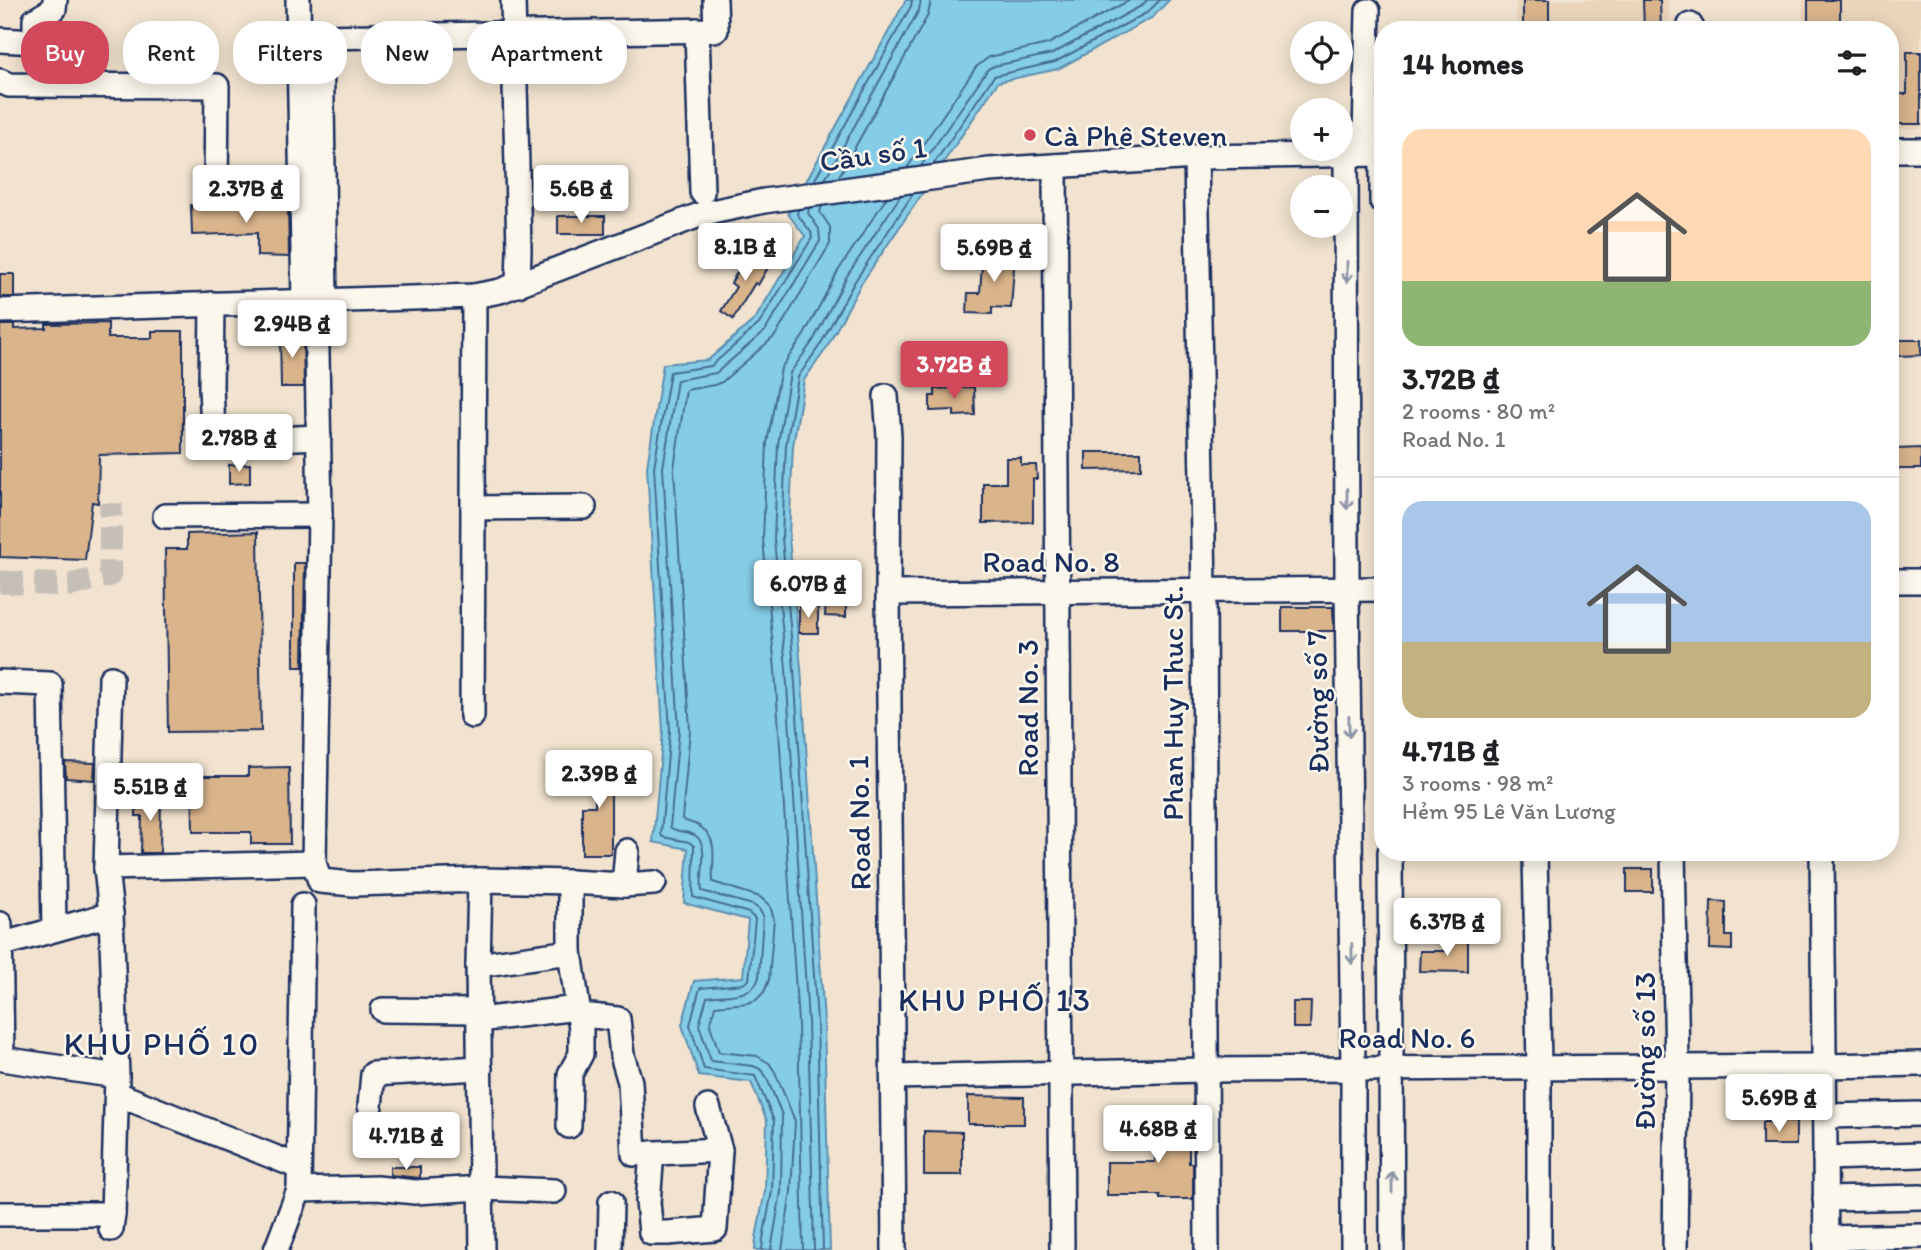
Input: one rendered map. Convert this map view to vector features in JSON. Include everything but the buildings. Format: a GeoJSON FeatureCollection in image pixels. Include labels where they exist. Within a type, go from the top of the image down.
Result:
{"type":"FeatureCollection","features":[{"type":"Feature","properties":{"kind":"street"},"geometry":{"type":"LineString","coordinates":[[0,40],[35,42],[35,20],[54,9],[55,0]]}},
{"type":"Feature","properties":{"kind":"street"},"geometry":{"type":"LineString","coordinates":[[298,0],[315,301],[320,515],[314,863],[320,880],[353,884],[480,880],[624,885],[653,883]]}},
{"type":"Feature","properties":{"kind":"street"},"geometry":{"type":"LineString","coordinates":[[513,0],[514,21]]}},
{"type":"Feature","properties":{"kind":"street"},"geometry":{"type":"LineString","coordinates":[[627,32],[716,30],[715,0]]}},
{"type":"Feature","properties":{"kind":"street"},"geometry":{"type":"LineString","coordinates":[[1368,11],[1365,136],[1374,146]]}},
{"type":"Feature","properties":{"kind":"street"},"geometry":{"type":"LineString","coordinates":[[697,30],[702,192]]}},
{"type":"Feature","properties":{"kind":"street"},"geometry":{"type":"LineString","coordinates":[[315,301],[321,37],[467,35]]}},
{"type":"Feature","properties":{"kind":"street"},"geometry":{"type":"LineString","coordinates":[[0,81],[9,85],[217,86],[216,190]]}},
{"type":"Feature","properties":{"kind":"street"},"geometry":{"type":"LineString","coordinates":[[515,84],[518,285]]}},
{"type":"Feature","properties":{"kind":"street"},"geometry":{"type":"LineString","coordinates":[[1353,147],[1365,136]]}},
{"type":"Feature","properties":{"kind":"street"},"geometry":{"type":"LineString","coordinates":[[1899,150],[1921,150]]}},
{"type":"Feature","properties":{"kind":"street","name":"Cầu số 1"},"geometry":{"type":"LineString","coordinates":[[1353,154],[1374,154]]}},
{"type":"Feature","properties":{"kind":"street","name":"Cầu số 1"},"geometry":{"type":"LineString","coordinates":[[0,311],[474,296],[518,285],[702,214],[764,201],[989,170],[1196,157],[1290,155]]}},
{"type":"Feature","properties":{"kind":"street","name":"Phan Huy Thuc St."},"geometry":{"type":"LineString","coordinates":[[1196,157],[1203,591],[1208,1250]]}},
{"type":"Feature","properties":{"kind":"street","name":"Đường số 7"},"geometry":{"type":"LineString","coordinates":[[1346,161],[1353,1250]]}},
{"type":"Feature","properties":{"kind":"street","name":"Road No. 3"},"geometry":{"type":"LineString","coordinates":[[1055,166],[1062,1250]]}},
{"type":"Feature","properties":{"kind":"street"},"geometry":{"type":"LineString","coordinates":[[472,716],[474,296]]}},
{"type":"Feature","properties":{"kind":"street"},"geometry":{"type":"LineString","coordinates":[[212,304],[213,431],[232,441],[318,438]]}},
{"type":"Feature","properties":{"kind":"street","name":"Road No. 1"},"geometry":{"type":"LineString","coordinates":[[886,396],[889,436],[894,1250]]}},
{"type":"Feature","properties":{"kind":"street"},"geometry":{"type":"LineString","coordinates":[[473,508],[584,507]]}},
{"type":"Feature","properties":{"kind":"street"},"geometry":{"type":"LineString","coordinates":[[164,516],[320,515]]}},
{"type":"Feature","properties":{"kind":"street"},"geometry":{"type":"LineString","coordinates":[[1899,581],[1921,581]]}},
{"type":"Feature","properties":{"kind":"street","name":"Road No. 8"},"geometry":{"type":"LineString","coordinates":[[888,593],[1374,589]]}},
{"type":"Feature","properties":{"kind":"street"},"geometry":{"type":"LineString","coordinates":[[0,1216],[112,1222],[117,1085],[111,914],[106,868],[111,678]]}},
{"type":"Feature","properties":{"kind":"street"},"geometry":{"type":"LineString","coordinates":[[0,682],[50,684],[54,929]]}},
{"type":"Feature","properties":{"kind":"street"},"geometry":{"type":"LineString","coordinates":[[624,885],[626,851]]}},
{"type":"Feature","properties":{"kind":"street"},"geometry":{"type":"LineString","coordinates":[[1391,861],[1392,1250]]}},
{"type":"Feature","properties":{"kind":"street"},"geometry":{"type":"LineString","coordinates":[[1535,861],[1539,1250]]}},
{"type":"Feature","properties":{"kind":"street","name":"Đường số 13"},"geometry":{"type":"LineString","coordinates":[[1673,861],[1677,1067],[1675,1250]]}},
{"type":"Feature","properties":{"kind":"street"},"geometry":{"type":"LineString","coordinates":[[1822,861],[1826,1244],[1921,1236]]}},
{"type":"Feature","properties":{"kind":"street"},"geometry":{"type":"LineString","coordinates":[[106,868],[314,863]]}},
{"type":"Feature","properties":{"kind":"street"},"geometry":{"type":"LineString","coordinates":[[480,880],[478,965],[482,1250]]}},
{"type":"Feature","properties":{"kind":"street"},"geometry":{"type":"LineString","coordinates":[[569,1126],[570,1074],[581,1054],[570,952],[570,882]]}},
{"type":"Feature","properties":{"kind":"street"},"geometry":{"type":"LineString","coordinates":[[276,1250],[299,1178],[303,905]]}},
{"type":"Feature","properties":{"kind":"street"},"geometry":{"type":"LineString","coordinates":[[0,944],[111,914]]}},
{"type":"Feature","properties":{"kind":"street"},"geometry":{"type":"LineString","coordinates":[[0,924],[2,1059],[117,1085],[299,1178],[415,1192],[482,1188],[554,1191]]}},
{"type":"Feature","properties":{"kind":"street"},"geometry":{"type":"LineString","coordinates":[[478,965],[570,952]]}},
{"type":"Feature","properties":{"kind":"street"},"geometry":{"type":"LineString","coordinates":[[383,1010],[479,1016],[578,1012],[618,1019],[622,1055],[630,1082],[634,1154],[720,1150]]}},
{"type":"Feature","properties":{"kind":"street","name":"Road No. 6"},"geometry":{"type":"LineString","coordinates":[[893,1077],[1205,1070],[1921,1063]]}},
{"type":"Feature","properties":{"kind":"street"},"geometry":{"type":"LineString","coordinates":[[370,1106],[373,1074],[480,1068]]}},
{"type":"Feature","properties":{"kind":"street"},"geometry":{"type":"LineString","coordinates":[[652,1153],[648,1202],[651,1233],[668,1242],[715,1229],[720,1150],[708,1107]]}},
{"type":"Feature","properties":{"kind":"street"},"geometry":{"type":"LineString","coordinates":[[1825,1116],[1921,1114]]}},
{"type":"Feature","properties":{"kind":"street"},"geometry":{"type":"LineString","coordinates":[[1825,1158],[1921,1155]]}},
{"type":"Feature","properties":{"kind":"street"},"geometry":{"type":"LineString","coordinates":[[1825,1199],[1921,1197]]}},
{"type":"Feature","properties":{"kind":"street"},"geometry":{"type":"LineString","coordinates":[[610,1250],[611,1202]]}},
{"type":"Feature","properties":{"kind":"shaded area"},"geometry":{"type":"Polygon","coordinates":[[[1516,0],[1669,0],[1670,21],[1516,21],[1516,0]]]}},
{"type":"Feature","properties":{"kind":"shaded area"},"geometry":{"type":"Polygon","coordinates":[[[1803,0],[1921,0],[1921,129],[1899,129],[1899,21],[1802,21],[1803,0]]]}},
{"type":"Feature","properties":{"kind":"water"},"geometry":{"type":"Polygon","coordinates":[[[906,0],[1169,0],[1153,17],[1058,69],[998,82],[861,284],[826,349],[804,380],[793,446],[789,538],[801,668],[824,1022],[830,1250],[755,1250],[765,1191],[767,1121],[751,1082],[699,1076],[682,1025],[694,981],[743,977],[748,920],[684,903],[688,849],[653,842],[663,731],[647,467],[663,364],[708,360],[755,319],[805,236],[788,214],[906,0]]]}},
{"type":"Feature","properties":{"kind":"tunnel"},"geometry":{"type":"LineString","coordinates":[[0,582],[71,585],[110,575],[111,503]]}},
{"type":"Feature","properties":{"kind":"place","name":"Cà Phê Steven"},"geometry":{"type":"Point","coordinates":[1030,135]}},
{"type":"Feature","properties":{"kind":"district","name":"KHU PHỐ 13"},"geometry":{"type":"Point","coordinates":[995,1000]}},
{"type":"Feature","properties":{"kind":"district","name":"KHU PHỐ 10"},"geometry":{"type":"Point","coordinates":[162,1044]}}]}
